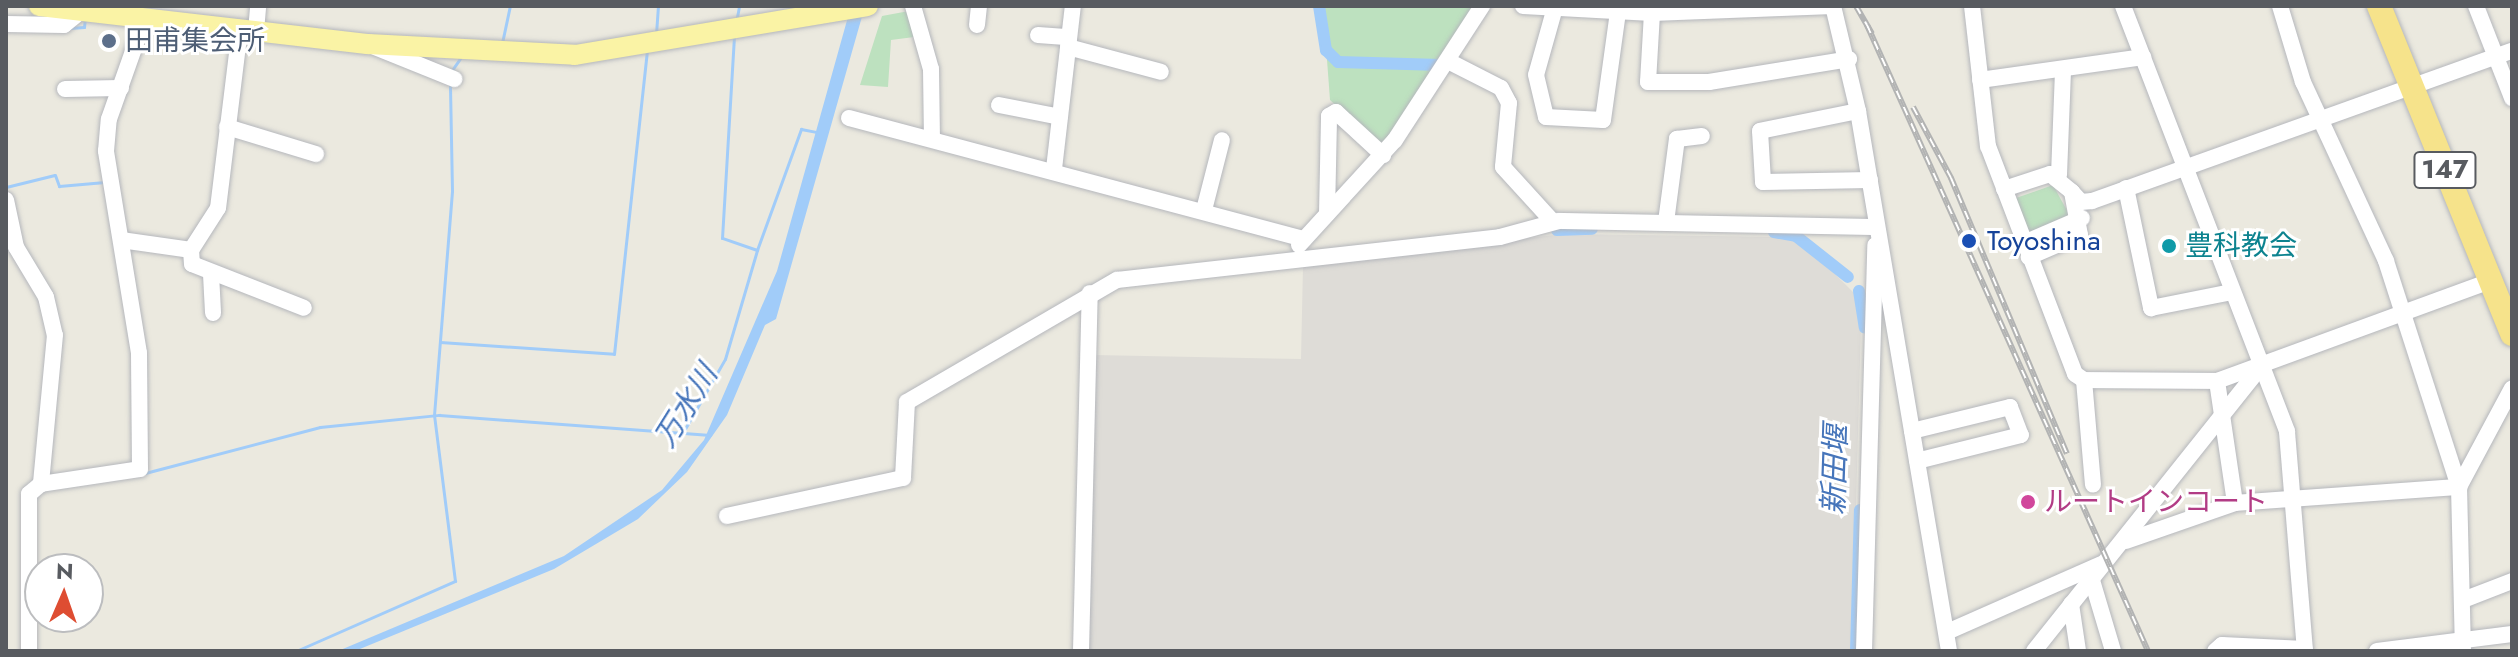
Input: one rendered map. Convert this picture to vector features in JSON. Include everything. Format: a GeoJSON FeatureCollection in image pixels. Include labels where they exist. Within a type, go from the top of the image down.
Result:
{"type":"FeatureCollection","features":[{"type":"Feature","properties":{"kind":"highway","name":"147"},"geometry":{"type":"LineString","coordinates":[[2379,6],[2512,334]]}},
{"type":"Feature","properties":{"kind":"main road"},"geometry":{"type":"LineString","coordinates":[[39,6],[368,44],[604,54],[868,6]]}},
{"type":"Feature","properties":{"kind":"street"},"geometry":{"type":"LineString","coordinates":[[258,6],[248,30],[227,127],[218,208],[191,250],[197,271],[304,308]]}},
{"type":"Feature","properties":{"kind":"street"},"geometry":{"type":"LineString","coordinates":[[913,6],[931,69],[932,138]]}},
{"type":"Feature","properties":{"kind":"street"},"geometry":{"type":"LineString","coordinates":[[977,25],[979,6]]}},
{"type":"Feature","properties":{"kind":"street"},"geometry":{"type":"LineString","coordinates":[[1054,169],[1073,6]]}},
{"type":"Feature","properties":{"kind":"street"},"geometry":{"type":"LineString","coordinates":[[1289,259],[1383,155],[1450,62],[1482,6]]}},
{"type":"Feature","properties":{"kind":"street"},"geometry":{"type":"LineString","coordinates":[[1523,6],[1554,11],[1618,12],[1833,6],[1849,59],[1949,651]]}},
{"type":"Feature","properties":{"kind":"street"},"geometry":{"type":"LineString","coordinates":[[1972,6],[1988,146],[2075,374],[2084,380],[2217,381],[2490,281]]}},
{"type":"Feature","properties":{"kind":"street"},"geometry":{"type":"LineString","coordinates":[[2123,6],[2287,432],[2305,650],[2222,645],[2215,651]]}},
{"type":"Feature","properties":{"kind":"street"},"geometry":{"type":"LineString","coordinates":[[2280,6],[2303,82],[2327,120],[2404,314],[2459,487],[2464,648]]}},
{"type":"Feature","properties":{"kind":"street"},"geometry":{"type":"LineString","coordinates":[[2476,6],[2512,98]]}},
{"type":"Feature","properties":{"kind":"street"},"geometry":{"type":"LineString","coordinates":[[1664,10],[1648,82],[1709,82],[1849,59]]}},
{"type":"Feature","properties":{"kind":"street"},"geometry":{"type":"LineString","coordinates":[[1554,11],[1536,75],[1546,117],[1603,120],[1618,12]]}},
{"type":"Feature","properties":{"kind":"street"},"geometry":{"type":"LineString","coordinates":[[6,24],[64,25],[79,13]]}},
{"type":"Feature","properties":{"kind":"street"},"geometry":{"type":"LineString","coordinates":[[29,651],[29,494],[41,484],[140,469],[139,353],[106,151],[121,88],[144,20]]}},
{"type":"Feature","properties":{"kind":"street"},"geometry":{"type":"LineString","coordinates":[[1038,35],[1161,72]]}},
{"type":"Feature","properties":{"kind":"street"},"geometry":{"type":"LineString","coordinates":[[368,44],[454,79]]}},
{"type":"Feature","properties":{"kind":"street"},"geometry":{"type":"LineString","coordinates":[[2063,71],[2059,175],[2081,202],[2092,201],[2327,120],[2512,51]]}},
{"type":"Feature","properties":{"kind":"street"},"geometry":{"type":"LineString","coordinates":[[1980,80],[2063,71],[2143,57]]}},
{"type":"Feature","properties":{"kind":"street"},"geometry":{"type":"LineString","coordinates":[[1450,62],[1501,88],[1509,103],[1503,167],[1553,222]]}},
{"type":"Feature","properties":{"kind":"street"},"geometry":{"type":"LineString","coordinates":[[65,89],[121,88]]}},
{"type":"Feature","properties":{"kind":"street"},"geometry":{"type":"LineString","coordinates":[[999,105],[1060,117]]}},
{"type":"Feature","properties":{"kind":"street"},"geometry":{"type":"LineString","coordinates":[[1858,111],[1760,131],[1763,182],[1870,180]]}},
{"type":"Feature","properties":{"kind":"street"},"geometry":{"type":"LineString","coordinates":[[1327,214],[1329,116],[1336,112],[1383,155]]}},
{"type":"Feature","properties":{"kind":"street"},"geometry":{"type":"LineString","coordinates":[[849,118],[1054,169],[1304,239]]}},
{"type":"Feature","properties":{"kind":"street"},"geometry":{"type":"LineString","coordinates":[[227,127],[316,154]]}},
{"type":"Feature","properties":{"kind":"street"},"geometry":{"type":"LineString","coordinates":[[1666,222],[1677,139],[1702,136]]}},
{"type":"Feature","properties":{"kind":"street"},"geometry":{"type":"LineString","coordinates":[[1204,210],[1222,140]]}},
{"type":"Feature","properties":{"kind":"street"},"geometry":{"type":"LineString","coordinates":[[2004,189],[2059,175]]}},
{"type":"Feature","properties":{"kind":"street"},"geometry":{"type":"LineString","coordinates":[[2126,188],[2151,308],[2232,292]]}},
{"type":"Feature","properties":{"kind":"street"},"geometry":{"type":"LineString","coordinates":[[2072,192],[2082,224]]}},
{"type":"Feature","properties":{"kind":"street"},"geometry":{"type":"LineString","coordinates":[[6,200],[16,247],[46,297],[55,335],[41,484]]}},
{"type":"Feature","properties":{"kind":"street"},"geometry":{"type":"LineString","coordinates":[[2027,250],[2074,242],[2092,201]]}},
{"type":"Feature","properties":{"kind":"street"},"geometry":{"type":"LineString","coordinates":[[727,516],[903,478],[907,402],[1117,280],[1500,237],[1553,222],[1877,227]]}},
{"type":"Feature","properties":{"kind":"street"},"geometry":{"type":"LineString","coordinates":[[1864,651],[1877,227]]}},
{"type":"Feature","properties":{"kind":"street"},"geometry":{"type":"LineString","coordinates":[[121,240],[191,250]]}},
{"type":"Feature","properties":{"kind":"street"},"geometry":{"type":"LineString","coordinates":[[211,274],[213,313]]}},
{"type":"Feature","properties":{"kind":"street"},"geometry":{"type":"LineString","coordinates":[[1081,651],[1090,293]]}},
{"type":"Feature","properties":{"kind":"street"},"geometry":{"type":"LineString","coordinates":[[2034,651],[2096,570],[2126,541],[2223,412],[2261,367]]}},
{"type":"Feature","properties":{"kind":"street"},"geometry":{"type":"LineString","coordinates":[[2084,380],[2093,485]]}},
{"type":"Feature","properties":{"kind":"street"},"geometry":{"type":"LineString","coordinates":[[2217,381],[2235,503]]}},
{"type":"Feature","properties":{"kind":"street"},"geometry":{"type":"LineString","coordinates":[[2459,487],[2512,388]]}},
{"type":"Feature","properties":{"kind":"street"},"geometry":{"type":"LineString","coordinates":[[1912,431],[2010,407],[2021,435],[1917,461]]}},
{"type":"Feature","properties":{"kind":"street"},"geometry":{"type":"LineString","coordinates":[[2126,541],[2235,503],[2459,487]]}},
{"type":"Feature","properties":{"kind":"street"},"geometry":{"type":"LineString","coordinates":[[1947,632],[2096,570]]}},
{"type":"Feature","properties":{"kind":"street"},"geometry":{"type":"LineString","coordinates":[[2096,570],[2113,651]]}},
{"type":"Feature","properties":{"kind":"street"},"geometry":{"type":"LineString","coordinates":[[2463,600],[2512,581]]}},
{"type":"Feature","properties":{"kind":"street"},"geometry":{"type":"LineString","coordinates":[[2071,604],[2078,651]]}},
{"type":"Feature","properties":{"kind":"street"},"geometry":{"type":"LineString","coordinates":[[2377,651],[2464,648],[2512,634]]}},
{"type":"Feature","properties":{"kind":"shaded area"},"geometry":{"type":"Polygon","coordinates":[[[1562,234],[1783,237],[1809,248],[1855,294],[1861,324],[1852,651],[1087,651],[1094,355],[1301,359],[1303,266],[1562,234]]]}},
{"type":"Feature","properties":{"kind":"green space"},"geometry":{"type":"Polygon","coordinates":[[[1323,6],[1479,6],[1384,148],[1330,100],[1323,6]]]}},
{"type":"Feature","properties":{"kind":"green space"},"geometry":{"type":"Polygon","coordinates":[[[909,11],[914,37],[891,40],[888,87],[860,85],[882,16],[909,11]]]}},
{"type":"Feature","properties":{"kind":"green space"},"geometry":{"type":"Polygon","coordinates":[[[2053,185],[2070,216],[2030,236],[2016,198],[2053,185]]]}},
{"type":"Feature","properties":{"kind":"water"},"geometry":{"type":"Polygon","coordinates":[[[851,6],[865,6],[776,319],[765,325],[727,415],[687,472],[638,519],[554,569],[355,651],[338,651],[564,556],[662,490],[704,440],[777,271],[851,6]]]}},
{"type":"Feature","properties":{"kind":"waterway"},"geometry":{"type":"LineString","coordinates":[[502,43],[510,6]]}},
{"type":"Feature","properties":{"kind":"waterway"},"geometry":{"type":"LineString","coordinates":[[656,34],[658,6]]}},
{"type":"Feature","properties":{"kind":"waterway"},"geometry":{"type":"LineString","coordinates":[[736,22],[739,6]]}},
{"type":"Feature","properties":{"kind":"waterway","name":"新田堰"},"geometry":{"type":"LineString","coordinates":[[1319,6],[1326,50],[1338,62],[1441,65]]}},
{"type":"Feature","properties":{"kind":"waterway"},"geometry":{"type":"LineString","coordinates":[[70,28],[84,27],[85,17]]}},
{"type":"Feature","properties":{"kind":"waterway","name":"万水川"},"geometry":{"type":"LineString","coordinates":[[682,434],[725,359],[757,250],[722,238],[734,37]]}},
{"type":"Feature","properties":{"kind":"waterway"},"geometry":{"type":"LineString","coordinates":[[440,342],[614,354],[647,51]]}},
{"type":"Feature","properties":{"kind":"waterway"},"geometry":{"type":"LineString","coordinates":[[452,70],[461,57]]}},
{"type":"Feature","properties":{"kind":"waterway"},"geometry":{"type":"LineString","coordinates":[[296,651],[455,581],[434,415],[452,191],[450,86]]}},
{"type":"Feature","properties":{"kind":"waterway"},"geometry":{"type":"LineString","coordinates":[[757,250],[801,129],[816,132]]}},
{"type":"Feature","properties":{"kind":"waterway"},"geometry":{"type":"LineString","coordinates":[[6,187],[55,175],[59,186],[105,182]]}},
{"type":"Feature","properties":{"kind":"waterway","name":"新田堰"},"geometry":{"type":"LineString","coordinates":[[1557,230],[1592,229]]}},
{"type":"Feature","properties":{"kind":"waterway","name":"新田堰"},"geometry":{"type":"LineString","coordinates":[[1774,232],[1796,236],[1848,277]]}},
{"type":"Feature","properties":{"kind":"waterway","name":"新田堰"},"geometry":{"type":"LineString","coordinates":[[1859,291],[1865,328]]}},
{"type":"Feature","properties":{"kind":"waterway","name":"万水川"},"geometry":{"type":"LineString","coordinates":[[145,473],[320,427],[439,415],[710,435]]}},
{"type":"Feature","properties":{"kind":"waterway","name":"新田堰"},"geometry":{"type":"LineString","coordinates":[[1856,651],[1860,510]]}},
{"type":"Feature","properties":{"kind":"railway"},"geometry":{"type":"LineString","coordinates":[[1856,6],[1872,34]]}},
{"type":"Feature","properties":{"kind":"railway"},"geometry":{"type":"LineString","coordinates":[[1867,25],[2148,651]]}},
{"type":"Feature","properties":{"kind":"railway"},"geometry":{"type":"LineString","coordinates":[[1913,107],[1951,178],[2067,454]]}},
{"type":"Feature","properties":{"kind":"place","name":"田甫集会所"},"geometry":{"type":"Point","coordinates":[109,41]}},
{"type":"Feature","properties":{"kind":"place","name":"Toyoshina"},"geometry":{"type":"Point","coordinates":[1969,241]}},
{"type":"Feature","properties":{"kind":"place","name":"豊科教会"},"geometry":{"type":"Point","coordinates":[2169,246]}},
{"type":"Feature","properties":{"kind":"place","name":"ルートインコート"},"geometry":{"type":"Point","coordinates":[2028,502]}}]}
